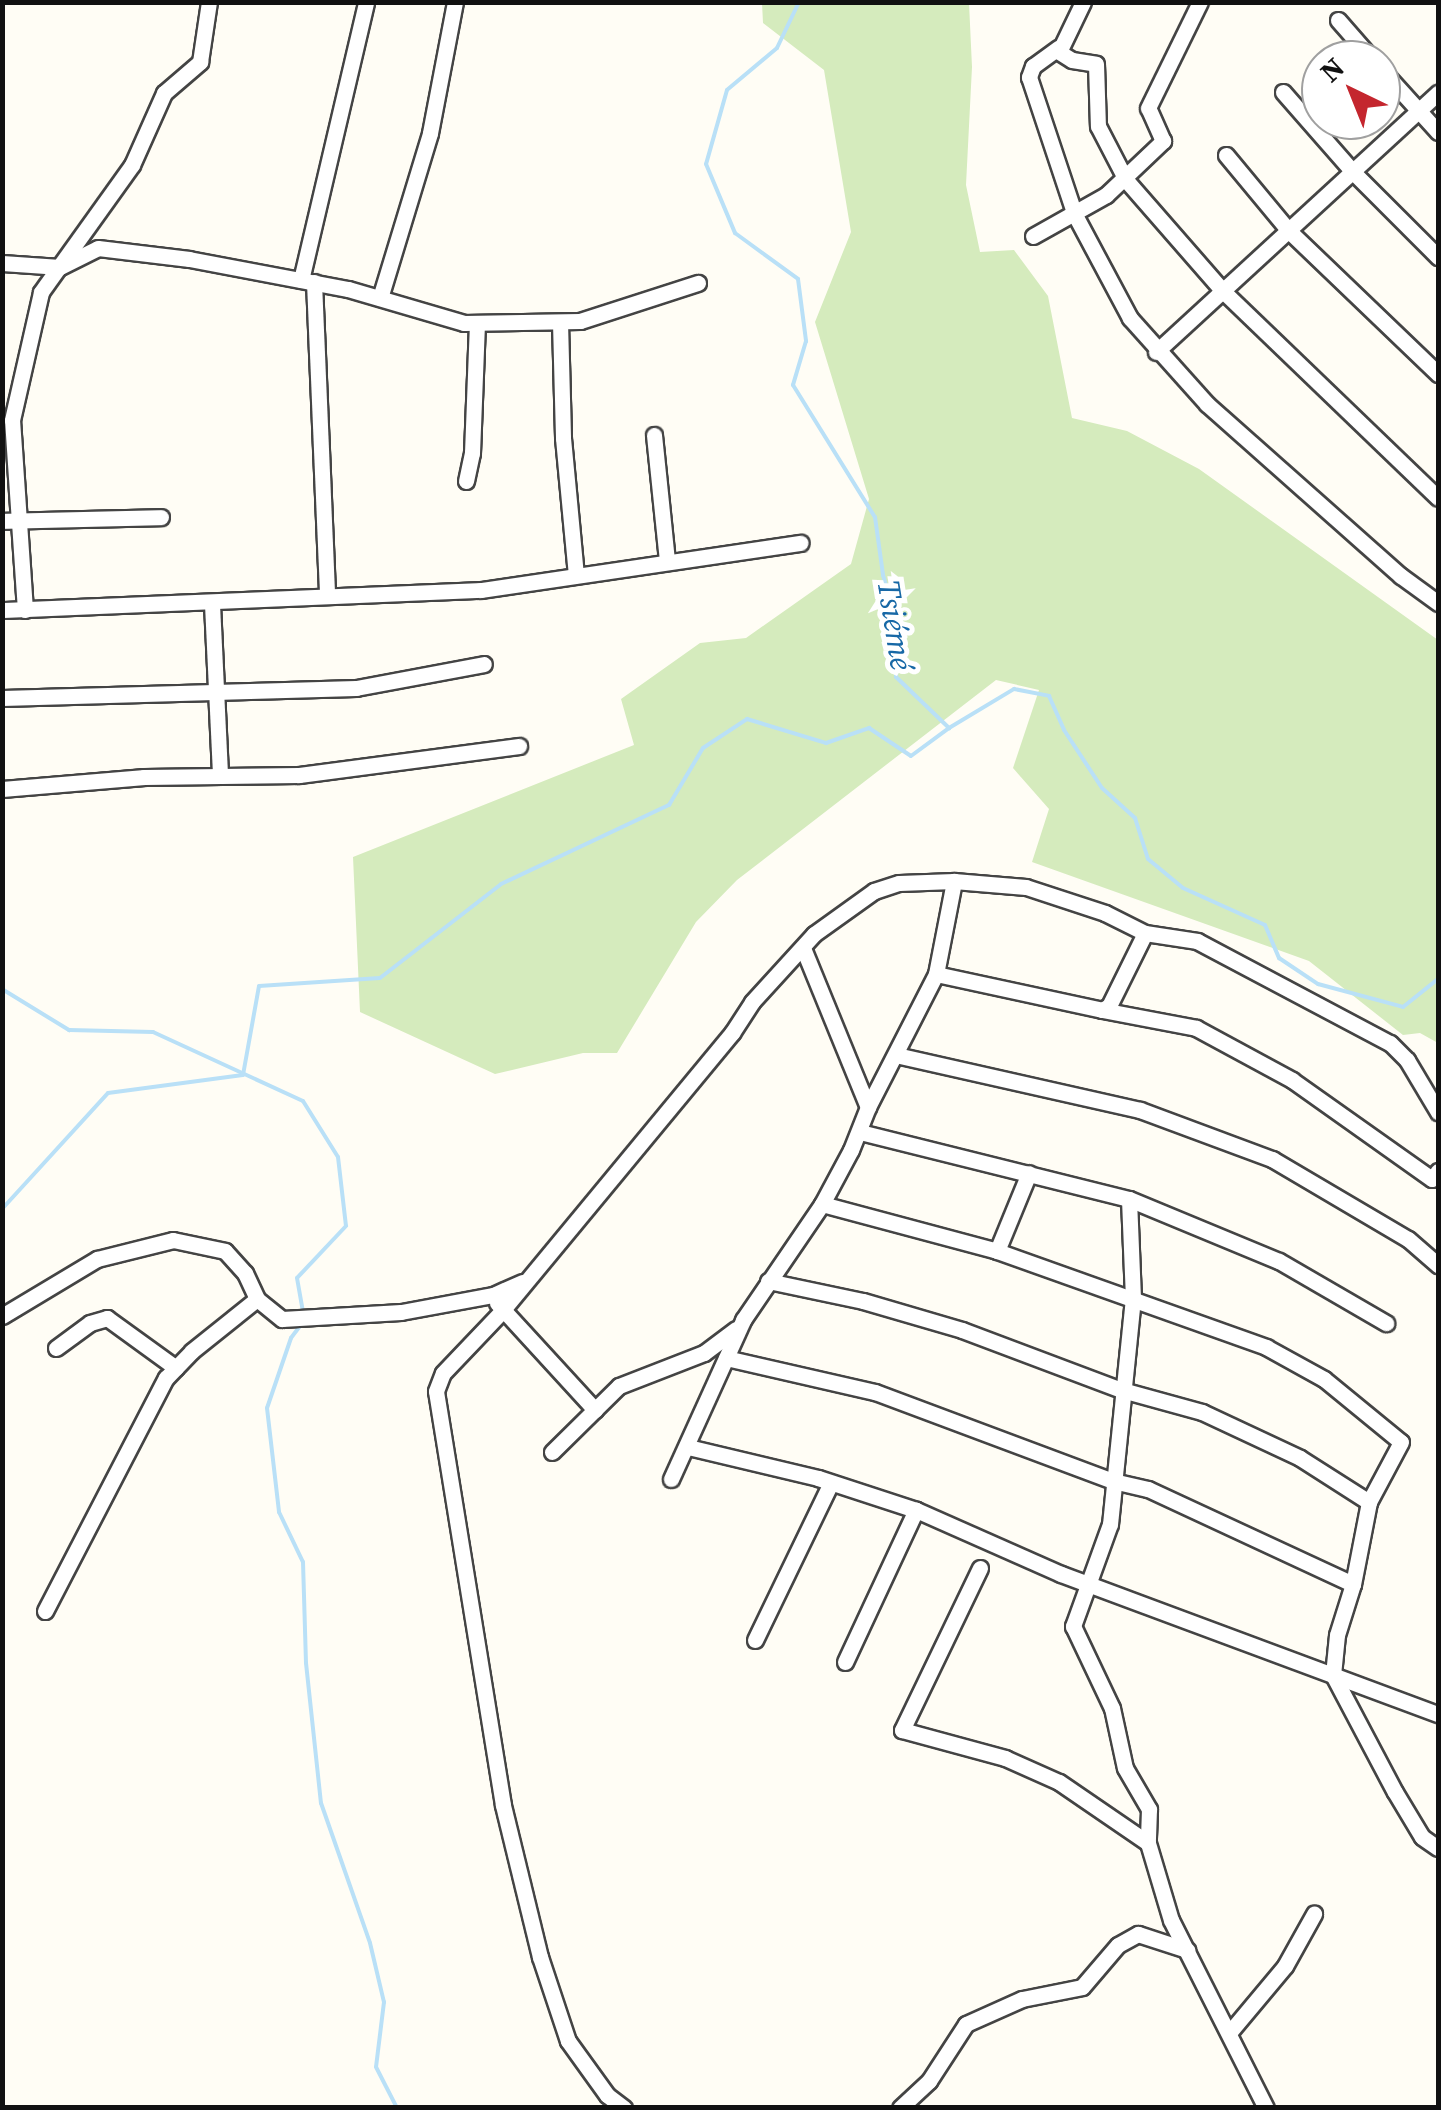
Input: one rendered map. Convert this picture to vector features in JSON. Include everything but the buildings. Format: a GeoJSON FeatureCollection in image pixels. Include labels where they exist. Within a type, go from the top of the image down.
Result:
{"type":"FeatureCollection","features":[{"type":"Feature","properties":{"kind":"street"},"geometry":{"type":"LineString","coordinates":[[25,610],[9,521],[12,420],[41,292],[132,165],[164,94],[200,62],[208,2]]}},
{"type":"Feature","properties":{"kind":"street"},"geometry":{"type":"LineString","coordinates":[[327,593],[307,281],[366,2]]}},
{"type":"Feature","properties":{"kind":"street"},"geometry":{"type":"LineString","coordinates":[[380,298],[430,133],[456,2]]}},
{"type":"Feature","properties":{"kind":"street"},"geometry":{"type":"LineString","coordinates":[[1083,2],[1058,48],[1032,66],[1029,77],[1075,215],[1121,305],[1156,352],[1340,523],[1438,603]]}},
{"type":"Feature","properties":{"kind":"street"},"geometry":{"type":"LineString","coordinates":[[1032,236],[1075,215],[1126,180],[1163,141],[1148,108],[1200,2]]}},
{"type":"Feature","properties":{"kind":"street"},"geometry":{"type":"LineString","coordinates":[[1338,20],[1356,40]]}},
{"type":"Feature","properties":{"kind":"street"},"geometry":{"type":"LineString","coordinates":[[1058,48],[1062,56],[1096,64],[1098,126],[1126,180],[1223,291],[1438,498]]}},
{"type":"Feature","properties":{"kind":"street"},"geometry":{"type":"LineString","coordinates":[[1284,92],[1354,173],[1438,258]]}},
{"type":"Feature","properties":{"kind":"street"},"geometry":{"type":"LineString","coordinates":[[1401,92],[1438,132]]}},
{"type":"Feature","properties":{"kind":"street"},"geometry":{"type":"LineString","coordinates":[[1156,352],[1438,93]]}},
{"type":"Feature","properties":{"kind":"street"},"geometry":{"type":"LineString","coordinates":[[1226,154],[1289,232],[1438,374]]}},
{"type":"Feature","properties":{"kind":"street"},"geometry":{"type":"LineString","coordinates":[[2,263],[60,267],[98,248],[307,281],[477,323],[580,321],[698,283]]}},
{"type":"Feature","properties":{"kind":"street"},"geometry":{"type":"LineString","coordinates":[[560,322],[563,438],[576,575]]}},
{"type":"Feature","properties":{"kind":"street"},"geometry":{"type":"LineString","coordinates":[[466,481],[472,453],[477,323]]}},
{"type":"Feature","properties":{"kind":"street"},"geometry":{"type":"LineString","coordinates":[[654,435],[667,561]]}},
{"type":"Feature","properties":{"kind":"street"},"geometry":{"type":"LineString","coordinates":[[9,521],[162,517]]}},
{"type":"Feature","properties":{"kind":"street"},"geometry":{"type":"LineString","coordinates":[[2,610],[212,604],[327,593],[480,590],[801,543]]}},
{"type":"Feature","properties":{"kind":"street"},"geometry":{"type":"LineString","coordinates":[[212,604],[220,776]]}},
{"type":"Feature","properties":{"kind":"street"},"geometry":{"type":"LineString","coordinates":[[2,698],[356,688],[484,664]]}},
{"type":"Feature","properties":{"kind":"street"},"geometry":{"type":"LineString","coordinates":[[2,790],[144,776],[299,775],[519,746]]}},
{"type":"Feature","properties":{"kind":"street"},"geometry":{"type":"LineString","coordinates":[[552,1452],[628,1380],[704,1354],[730,1337],[743,1320],[822,1204],[936,974],[954,881]]}},
{"type":"Feature","properties":{"kind":"street"},"geometry":{"type":"LineString","coordinates":[[624,2108],[607,2094],[568,2041],[540,1957],[503,1805],[436,1392],[443,1373],[502,1312],[631,1158],[752,1002],[814,934],[874,891],[899,883],[954,881],[1026,887],[1105,913],[1145,932],[1197,940],[1369,1030],[1407,1060],[1438,1112]]}},
{"type":"Feature","properties":{"kind":"street"},"geometry":{"type":"LineString","coordinates":[[1102,1010],[1109,1006],[1145,932]]}},
{"type":"Feature","properties":{"kind":"street"},"geometry":{"type":"LineString","coordinates":[[803,948],[868,1107]]}},
{"type":"Feature","properties":{"kind":"street"},"geometry":{"type":"LineString","coordinates":[[936,974],[1196,1028],[1292,1080],[1432,1180],[1438,1171]]}},
{"type":"Feature","properties":{"kind":"street"},"geometry":{"type":"LineString","coordinates":[[896,1055],[977,1070],[1140,1110],[1272,1159],[1408,1239],[1438,1265]]}},
{"type":"Feature","properties":{"kind":"street"},"geometry":{"type":"LineString","coordinates":[[860,1132],[1129,1200],[1279,1261],[1386,1323]]}},
{"type":"Feature","properties":{"kind":"street"},"geometry":{"type":"LineString","coordinates":[[997,1251],[1029,1172]]}},
{"type":"Feature","properties":{"kind":"street"},"geometry":{"type":"LineString","coordinates":[[1129,1200],[1133,1298],[1110,1524],[1073,1626],[1112,1708],[1125,1768],[1149,1808],[1148,1843],[1155,1877],[1266,2108]]}},
{"type":"Feature","properties":{"kind":"street"},"geometry":{"type":"LineString","coordinates":[[822,1204],[997,1251],[1266,1347],[1324,1379],[1402,1442],[1369,1502],[1353,1584],[1337,1635],[1333,1674],[1422,1837],[1438,1848]]}},
{"type":"Feature","properties":{"kind":"street"},"geometry":{"type":"LineString","coordinates":[[2,1316],[97,1259],[173,1240],[225,1251],[244,1273],[257,1298],[282,1319],[304,1321],[401,1312],[493,1294],[525,1280]]}},
{"type":"Feature","properties":{"kind":"street"},"geometry":{"type":"LineString","coordinates":[[768,1281],[863,1301],[962,1330],[1122,1390],[1202,1412],[1300,1458],[1369,1502]]}},
{"type":"Feature","properties":{"kind":"street"},"geometry":{"type":"LineString","coordinates":[[493,1294],[502,1312],[595,1410]]}},
{"type":"Feature","properties":{"kind":"street"},"geometry":{"type":"LineString","coordinates":[[45,1612],[158,1391],[176,1368],[257,1298]]}},
{"type":"Feature","properties":{"kind":"street"},"geometry":{"type":"LineString","coordinates":[[56,1348],[90,1323],[107,1318],[176,1368]]}},
{"type":"Feature","properties":{"kind":"street"},"geometry":{"type":"LineString","coordinates":[[671,1479],[743,1320]]}},
{"type":"Feature","properties":{"kind":"street"},"geometry":{"type":"LineString","coordinates":[[726,1358],[876,1392],[1113,1481],[1148,1489],[1353,1584]]}},
{"type":"Feature","properties":{"kind":"street"},"geometry":{"type":"LineString","coordinates":[[688,1448],[831,1483],[916,1510],[1090,1584],[1438,1714]]}},
{"type":"Feature","properties":{"kind":"street"},"geometry":{"type":"LineString","coordinates":[[755,1640],[831,1483]]}},
{"type":"Feature","properties":{"kind":"street"},"geometry":{"type":"LineString","coordinates":[[845,1662],[916,1510]]}},
{"type":"Feature","properties":{"kind":"street"},"geometry":{"type":"LineString","coordinates":[[980,1568],[902,1730],[1005,1758],[1059,1782],[1148,1843]]}},
{"type":"Feature","properties":{"kind":"street"},"geometry":{"type":"LineString","coordinates":[[1229,2033],[1285,1966],[1314,1914]]}},
{"type":"Feature","properties":{"kind":"street"},"geometry":{"type":"LineString","coordinates":[[900,2108],[929,2081],[966,2024],[1022,1999],[1082,1987],[1118,1945],[1138,1934],[1187,1950]]}},
{"type":"Feature","properties":{"kind":"green space"},"geometry":{"type":"Polygon","coordinates":[[[762,3],[969,3],[972,67],[966,185],[980,252],[1014,250],[1048,296],[1072,418],[1127,431],[1199,469],[1438,640],[1438,1043],[1420,1033],[1403,1035],[1309,961],[1032,862],[1049,809],[1013,768],[1039,690],[996,680],[737,880],[696,922],[617,1053],[583,1053],[495,1074],[360,1012],[353,857],[634,745],[621,699],[700,643],[746,638],[851,564],[869,499],[815,322],[851,232],[824,70],[763,23],[762,3]]]}},
{"type":"Feature","properties":{"kind":"waterway","name":"Tsiémé"},"geometry":{"type":"LineString","coordinates":[[799,2],[777,48],[727,90],[706,164],[735,233],[798,279],[806,341],[793,385],[875,517],[883,575],[899,630],[896,677],[949,728],[1014,689],[1049,696],[1064,730],[1102,788],[1135,818],[1148,859],[1183,888],[1265,925],[1279,958],[1318,984],[1403,1007],[1438,979]]}},
{"type":"Feature","properties":{"kind":"waterway"},"geometry":{"type":"LineString","coordinates":[[2,1209],[108,1093],[243,1075],[259,986],[380,978],[501,884],[669,805],[703,748],[747,719],[826,743],[869,728],[911,756],[949,728]]}},
{"type":"Feature","properties":{"kind":"waterway"},"geometry":{"type":"LineString","coordinates":[[2,989],[69,1030],[153,1032],[303,1101],[338,1157],[346,1226],[297,1278],[303,1313]]}},
{"type":"Feature","properties":{"kind":"waterway"},"geometry":{"type":"LineString","coordinates":[[303,1322],[291,1338],[267,1408],[279,1512],[303,1562],[306,1663],[321,1803],[370,1943],[384,2002],[376,2067],[397,2108]]}}]}
